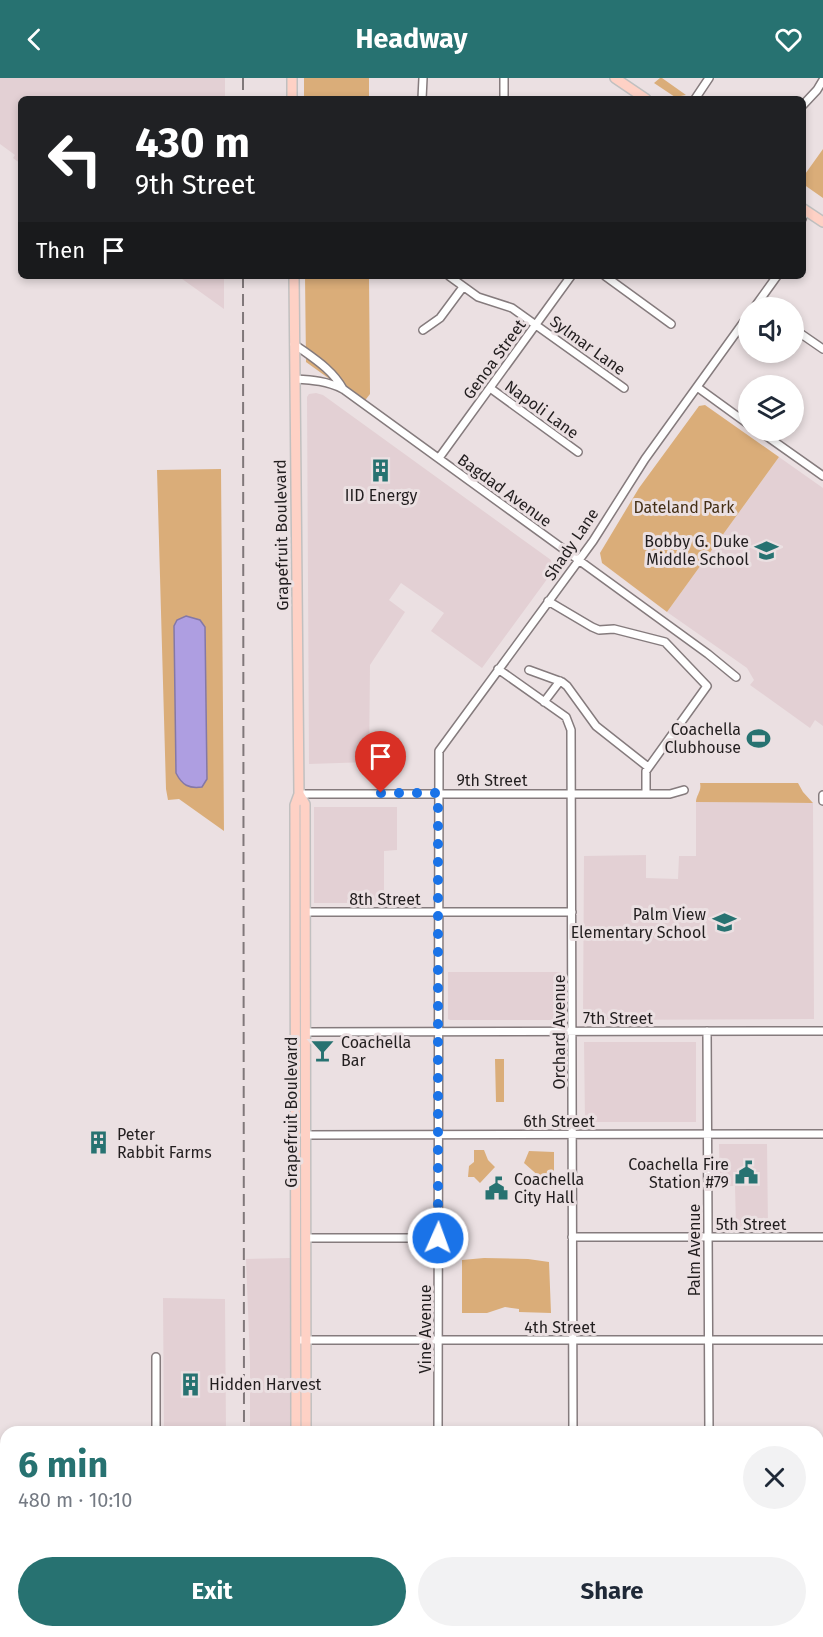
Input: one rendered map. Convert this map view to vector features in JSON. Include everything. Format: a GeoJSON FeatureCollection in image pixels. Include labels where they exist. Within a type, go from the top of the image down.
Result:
{"type":"FeatureCollection","features":[{"type":"Feature","properties":{"kind":"main road"},"geometry":{"type":"LineString","coordinates":[[292,78],[292,96]]}},
{"type":"Feature","properties":{"kind":"main road"},"geometry":{"type":"LineString","coordinates":[[615,78],[642,96]]}},
{"type":"Feature","properties":{"kind":"main road"},"geometry":{"type":"LineString","coordinates":[[806,214],[823,222]]}},
{"type":"Feature","properties":{"kind":"main road","name":"Grapefruit Boulevard"},"geometry":{"type":"LineString","coordinates":[[294,279],[299,794],[295,805],[296,1426]]}},
{"type":"Feature","properties":{"kind":"main road","name":"Grapefruit Boulevard"},"geometry":{"type":"LineString","coordinates":[[299,794],[305,804],[306,1426]]}},
{"type":"Feature","properties":{"kind":"street"},"geometry":{"type":"LineString","coordinates":[[422,96],[423,78]]}},
{"type":"Feature","properties":{"kind":"street"},"geometry":{"type":"LineString","coordinates":[[504,78],[504,96]]}},
{"type":"Feature","properties":{"kind":"street"},"geometry":{"type":"LineString","coordinates":[[696,96],[709,78]]}},
{"type":"Feature","properties":{"kind":"street"},"geometry":{"type":"LineString","coordinates":[[806,101],[823,80]]}},
{"type":"Feature","properties":{"kind":"street","name":"Sylmar Lane"},"geometry":{"type":"LineString","coordinates":[[453,279],[486,300],[512,308],[624,388]]}},
{"type":"Feature","properties":{"kind":"street","name":"Genoa Street"},"geometry":{"type":"LineString","coordinates":[[439,458],[569,279]]}},
{"type":"Feature","properties":{"kind":"street"},"geometry":{"type":"LineString","coordinates":[[609,279],[671,324]]}},
{"type":"Feature","properties":{"kind":"street"},"geometry":{"type":"LineString","coordinates":[[764,297],[775,279]]}},
{"type":"Feature","properties":{"kind":"street"},"geometry":{"type":"LineString","coordinates":[[423,330],[440,318],[463,287]]}},
{"type":"Feature","properties":{"kind":"street","name":"Shady Lane"},"geometry":{"type":"LineString","coordinates":[[438,793],[439,752],[579,560],[630,480],[738,330]]}},
{"type":"Feature","properties":{"kind":"street"},"geometry":{"type":"LineString","coordinates":[[804,336],[823,349]]}},
{"type":"Feature","properties":{"kind":"street","name":"Bagdad Avenue"},"geometry":{"type":"LineString","coordinates":[[294,344],[329,369],[343,389]]}},
{"type":"Feature","properties":{"kind":"street","name":"Bagdad Avenue"},"geometry":{"type":"LineString","coordinates":[[295,379],[324,381],[343,389],[727,668],[736,677]]}},
{"type":"Feature","properties":{"kind":"street"},"geometry":{"type":"LineString","coordinates":[[697,387],[738,417]]}},
{"type":"Feature","properties":{"kind":"street","name":"Napoli Lane"},"geometry":{"type":"LineString","coordinates":[[490,388],[578,452]]}},
{"type":"Feature","properties":{"kind":"street"},"geometry":{"type":"LineString","coordinates":[[774,441],[823,476]]}},
{"type":"Feature","properties":{"kind":"street"},"geometry":{"type":"LineString","coordinates":[[548,601],[599,630],[614,629],[665,642],[707,686],[648,767],[646,794]]}},
{"type":"Feature","properties":{"kind":"street","name":"Orchard Avenue"},"geometry":{"type":"LineString","coordinates":[[498,669],[566,717],[571,726],[573,1426]]}},
{"type":"Feature","properties":{"kind":"street"},"geometry":{"type":"LineString","coordinates":[[529,670],[560,681],[567,686],[596,726],[648,767]]}},
{"type":"Feature","properties":{"kind":"street"},"geometry":{"type":"LineString","coordinates":[[544,702],[560,681]]}},
{"type":"Feature","properties":{"kind":"street","name":"9th Street"},"geometry":{"type":"LineString","coordinates":[[299,794],[670,794],[684,790]]}},
{"type":"Feature","properties":{"kind":"street","name":"Vine Avenue"},"geometry":{"type":"LineString","coordinates":[[438,793],[438,1426]]}},
{"type":"Feature","properties":{"kind":"street"},"geometry":{"type":"LineString","coordinates":[[823,795],[823,801]]}},
{"type":"Feature","properties":{"kind":"street","name":"8th Street"},"geometry":{"type":"LineString","coordinates":[[305,912],[572,912]]}},
{"type":"Feature","properties":{"kind":"street","name":"Palm Avenue"},"geometry":{"type":"LineString","coordinates":[[707,1031],[709,1426]]}},
{"type":"Feature","properties":{"kind":"street","name":"7th Street"},"geometry":{"type":"LineString","coordinates":[[306,1032],[823,1031]]}},
{"type":"Feature","properties":{"kind":"street","name":"6th Street"},"geometry":{"type":"LineString","coordinates":[[295,1134],[823,1134]]}},
{"type":"Feature","properties":{"kind":"street","name":"5th Street"},"geometry":{"type":"LineString","coordinates":[[572,1237],[823,1237]]}},
{"type":"Feature","properties":{"kind":"street"},"geometry":{"type":"LineString","coordinates":[[306,1238],[438,1238]]}},
{"type":"Feature","properties":{"kind":"street","name":"4th Street"},"geometry":{"type":"LineString","coordinates":[[297,1340],[823,1340]]}},
{"type":"Feature","properties":{"kind":"street"},"geometry":{"type":"LineString","coordinates":[[156,1357],[156,1426]]}},
{"type":"Feature","properties":{"kind":"shaded area"},"geometry":{"type":"Polygon","coordinates":[[[0,78],[225,78],[225,96],[18,96],[18,162],[13,158],[15,155],[0,144],[0,78]]]}},
{"type":"Feature","properties":{"kind":"shaded area"},"geometry":{"type":"Polygon","coordinates":[[[182,279],[224,279],[224,309],[182,279]]]}},
{"type":"Feature","properties":{"kind":"shaded area"},"geometry":{"type":"Polygon","coordinates":[[[309,394],[323,395],[551,560],[553,571],[482,668],[431,631],[444,613],[401,583],[389,600],[405,612],[370,665],[369,762],[309,764],[307,397],[309,394]]]}},
{"type":"Feature","properties":{"kind":"shaded area","name":"Bobby G. Duke Middle School"},"geometry":{"type":"Polygon","coordinates":[[[779,457],[823,488],[823,726],[815,720],[810,728],[750,685],[754,680],[747,668],[667,612],[779,457]]]}},
{"type":"Feature","properties":{"kind":"shaded area"},"geometry":{"type":"Polygon","coordinates":[[[186,616],[200,620],[205,627],[207,779],[202,787],[186,785],[176,773],[174,626],[177,620],[186,616]]]}},
{"type":"Feature","properties":{"kind":"shaded area","name":"Palm View Elementary School"},"geometry":{"type":"Polygon","coordinates":[[[696,802],[813,803],[814,1019],[583,1020],[584,856],[646,855],[646,878],[678,879],[679,856],[696,856],[696,802]]]}},
{"type":"Feature","properties":{"kind":"shaded area"},"geometry":{"type":"Polygon","coordinates":[[[314,807],[397,807],[397,850],[384,851],[384,903],[314,903],[314,807]]]}},
{"type":"Feature","properties":{"kind":"shaded area"},"geometry":{"type":"Polygon","coordinates":[[[448,972],[562,972],[562,1017],[560,1020],[450,1020],[448,1019],[448,972]]]}},
{"type":"Feature","properties":{"kind":"shaded area"},"geometry":{"type":"Polygon","coordinates":[[[584,1042],[696,1042],[696,1122],[585,1122],[584,1042]]]}},
{"type":"Feature","properties":{"kind":"shaded area"},"geometry":{"type":"Polygon","coordinates":[[[719,1144],[767,1144],[768,1227],[736,1227],[735,1186],[720,1186],[719,1144]]]}},
{"type":"Feature","properties":{"kind":"shaded area"},"geometry":{"type":"Polygon","coordinates":[[[290,1258],[292,1426],[250,1426],[246,1259],[290,1258]]]}},
{"type":"Feature","properties":{"kind":"shaded area"},"geometry":{"type":"Polygon","coordinates":[[[163,1298],[225,1299],[226,1426],[164,1426],[163,1298]]]}},
{"type":"Feature","properties":{"kind":"green space"},"geometry":{"type":"Polygon","coordinates":[[[304,78],[369,78],[369,96],[304,96],[304,78]]]}},
{"type":"Feature","properties":{"kind":"green space"},"geometry":{"type":"Polygon","coordinates":[[[662,78],[686,95],[674,96],[654,83],[662,78]]]}},
{"type":"Feature","properties":{"kind":"green space"},"geometry":{"type":"Polygon","coordinates":[[[823,149],[823,198],[806,186],[806,173],[823,149]]]}},
{"type":"Feature","properties":{"kind":"green space"},"geometry":{"type":"Polygon","coordinates":[[[305,279],[369,279],[370,394],[363,403],[306,362],[305,279]]]}},
{"type":"Feature","properties":{"kind":"green space","name":"Dateland Park"},"geometry":{"type":"Polygon","coordinates":[[[705,405],[738,428],[738,441],[756,441],[779,457],[667,612],[602,563],[600,553],[639,488],[699,406],[705,405]]]}},
{"type":"Feature","properties":{"kind":"green space"},"geometry":{"type":"Polygon","coordinates":[[[221,469],[224,831],[179,799],[168,800],[157,470],[221,469]]]}},
{"type":"Feature","properties":{"kind":"green space"},"geometry":{"type":"Polygon","coordinates":[[[700,783],[798,783],[813,803],[696,802],[700,783]]]}},
{"type":"Feature","properties":{"kind":"green space"},"geometry":{"type":"Polygon","coordinates":[[[495,1059],[504,1059],[504,1102],[496,1102],[495,1059]]]}},
{"type":"Feature","properties":{"kind":"green space"},"geometry":{"type":"Polygon","coordinates":[[[474,1150],[484,1150],[488,1160],[495,1167],[480,1183],[474,1177],[468,1177],[469,1166],[474,1162],[474,1150]]]}},
{"type":"Feature","properties":{"kind":"green space"},"geometry":{"type":"Polygon","coordinates":[[[529,1151],[554,1152],[554,1188],[524,1163],[529,1151]]]}},
{"type":"Feature","properties":{"kind":"green space"},"geometry":{"type":"Polygon","coordinates":[[[484,1258],[549,1262],[551,1313],[519,1312],[519,1309],[505,1307],[487,1313],[462,1313],[462,1260],[484,1258]]]}},
{"type":"Feature","properties":{"kind":"railway"},"geometry":{"type":"LineString","coordinates":[[243,78],[243,96]]}},
{"type":"Feature","properties":{"kind":"railway"},"geometry":{"type":"LineString","coordinates":[[243,279],[244,1426]]}},
{"type":"Feature","properties":{"kind":"place","name":"IID Energy"},"geometry":{"type":"Point","coordinates":[381,470]}},
{"type":"Feature","properties":{"kind":"place","name":"Bobby G. Duke Middle School"},"geometry":{"type":"Point","coordinates":[767,550]}},
{"type":"Feature","properties":{"kind":"place","name":"Coachella Clubhouse"},"geometry":{"type":"Point","coordinates":[759,738]}},
{"type":"Feature","properties":{"kind":"place","name":"Palm View Elementary School"},"geometry":{"type":"Point","coordinates":[724,923]}},
{"type":"Feature","properties":{"kind":"place","name":"Coachella Bar"},"geometry":{"type":"Point","coordinates":[323,1051]}},
{"type":"Feature","properties":{"kind":"place","name":"Peter Rabbit Farms"},"geometry":{"type":"Point","coordinates":[99,1143]}},
{"type":"Feature","properties":{"kind":"place","name":"Coachella Fire Station #79"},"geometry":{"type":"Point","coordinates":[747,1173]}},
{"type":"Feature","properties":{"kind":"place","name":"Coachella City Hall"},"geometry":{"type":"Point","coordinates":[496,1188]}},
{"type":"Feature","properties":{"kind":"place","name":"Hidden Harvest"},"geometry":{"type":"Point","coordinates":[191,1384]}},
{"type":"Feature","properties":{"kind":"route"},"geometry":{"type":"LineString","coordinates":[[381,793],[438,793],[438,1238]]}}]}
